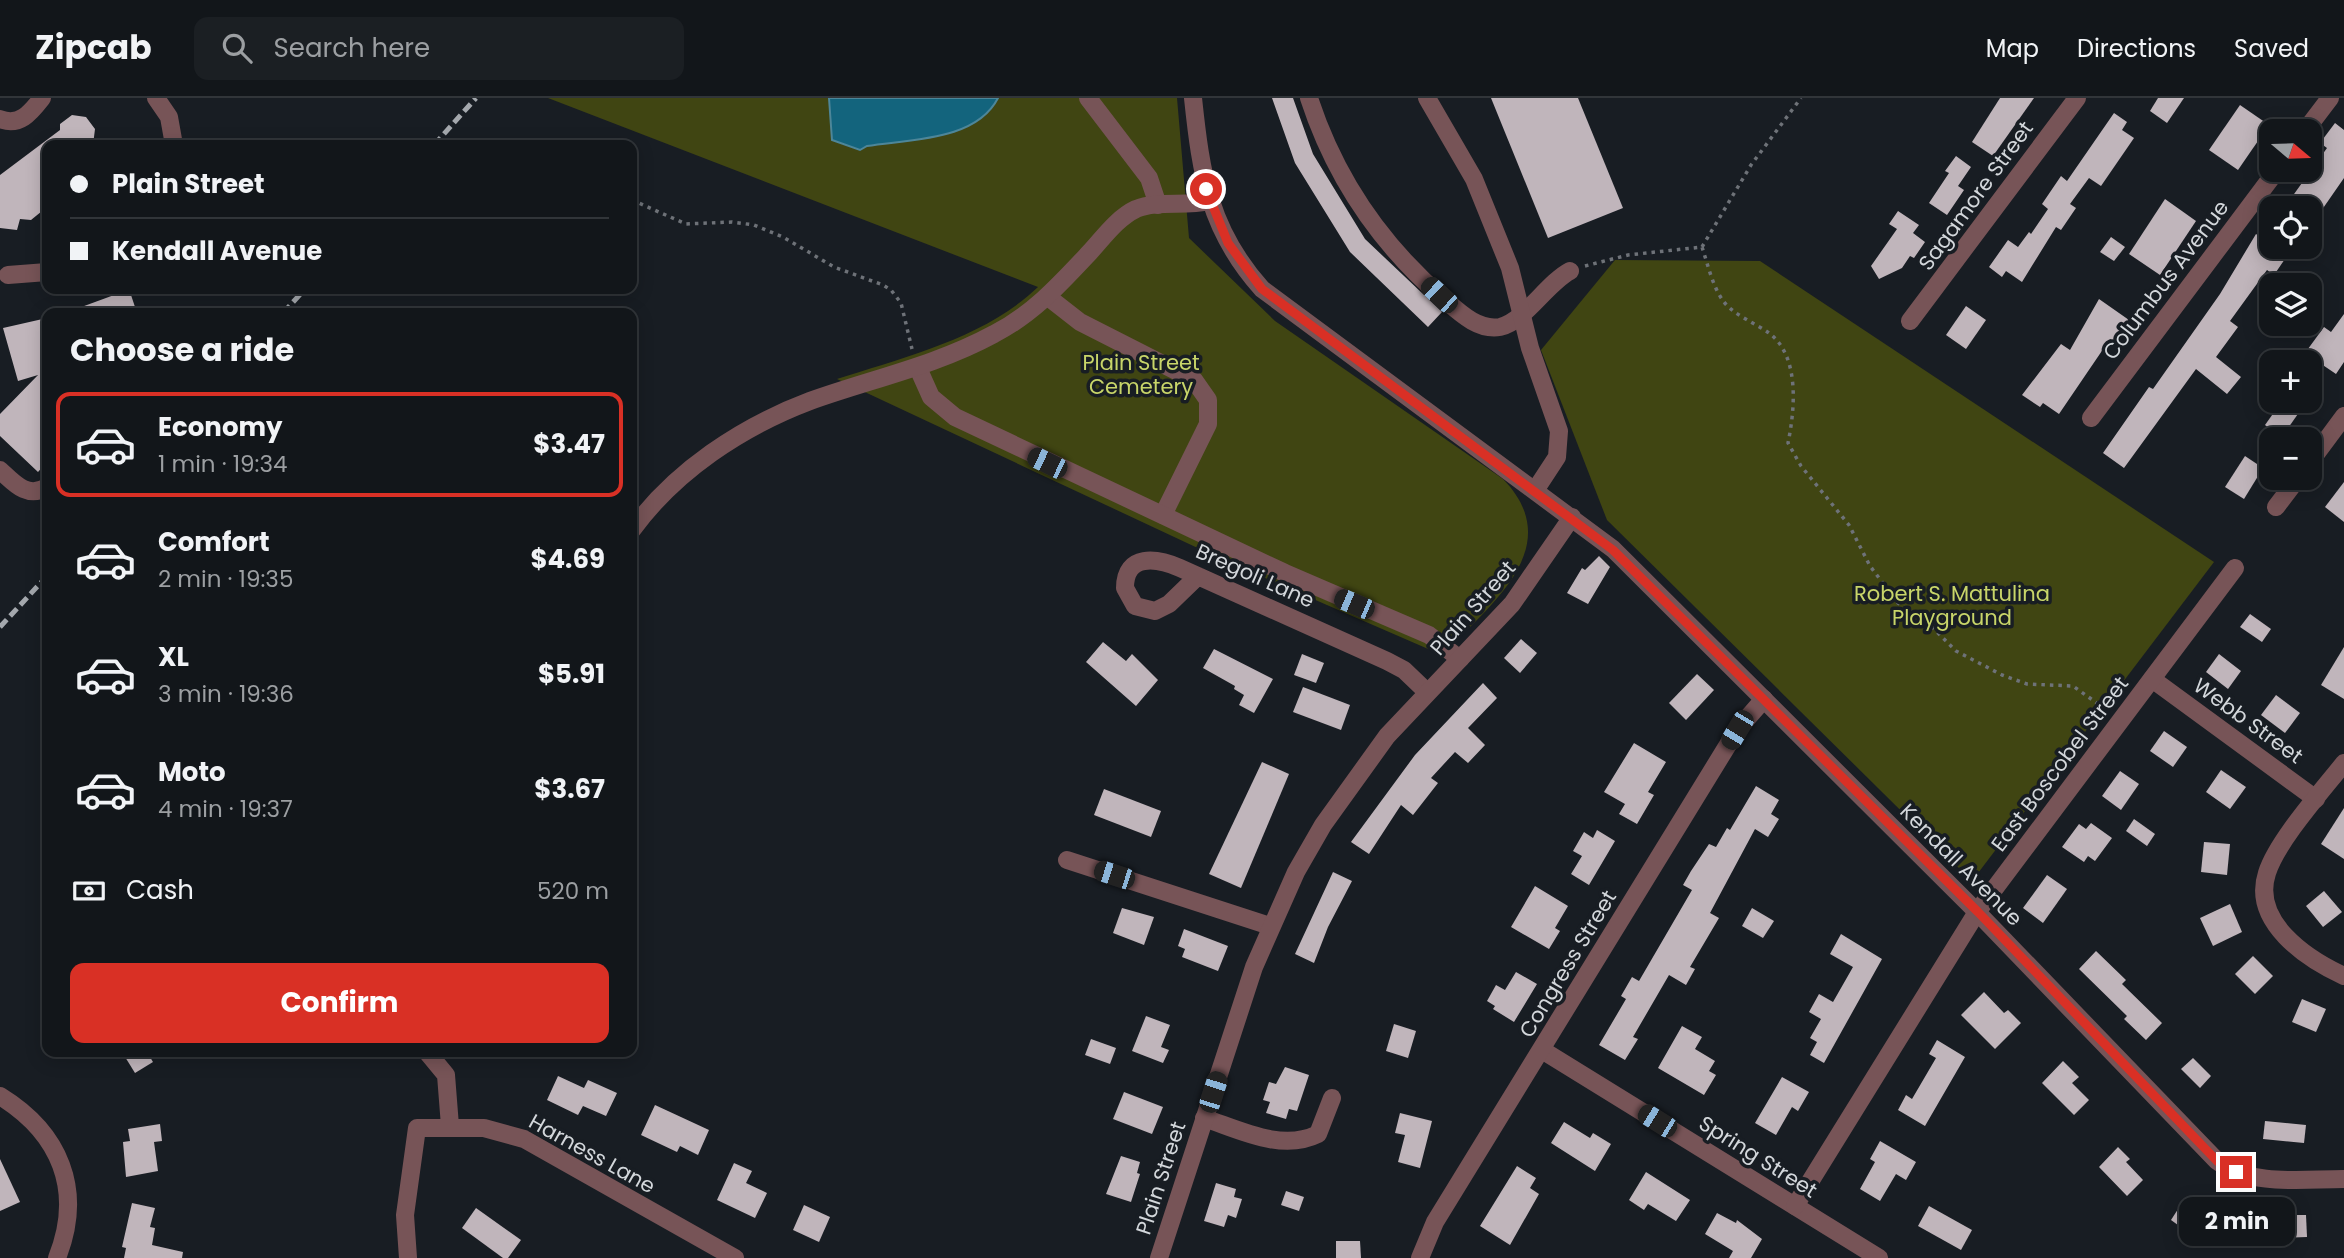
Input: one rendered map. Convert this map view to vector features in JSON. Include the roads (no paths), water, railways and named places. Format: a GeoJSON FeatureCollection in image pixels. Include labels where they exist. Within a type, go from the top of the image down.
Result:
{"type":"FeatureCollection","features":[{"type":"Feature","properties":{"kind":"street"},"geometry":{"type":"LineString","coordinates":[[0,119],[13,122],[21,120],[42,98]]}},
{"type":"Feature","properties":{"kind":"street"},"geometry":{"type":"LineString","coordinates":[[156,98],[169,117],[173,140]]}},
{"type":"Feature","properties":{"kind":"street"},"geometry":{"type":"LineString","coordinates":[[1088,98],[1149,178],[1158,205]]}},
{"type":"Feature","properties":{"kind":"street"},"geometry":{"type":"LineString","coordinates":[[1194,98],[1209,201],[1235,255],[1262,289],[1573,517]]}},
{"type":"Feature","properties":{"kind":"street"},"geometry":{"type":"LineString","coordinates":[[1308,98],[1324,139],[1352,193],[1377,231],[1410,268],[1453,307],[1484,327],[1508,324],[1554,281],[1570,271]]}},
{"type":"Feature","properties":{"kind":"street"},"geometry":{"type":"LineString","coordinates":[[1427,98],[1481,195],[1510,268],[1530,348],[1560,439],[1557,457],[1535,489]]}},
{"type":"Feature","properties":{"kind":"street","name":"Sagamore Street"},"geometry":{"type":"LineString","coordinates":[[1910,321],[2077,98]]}},
{"type":"Feature","properties":{"kind":"street"},"geometry":{"type":"LineString","coordinates":[[2314,119],[2330,98]]}},
{"type":"Feature","properties":{"kind":"street","name":"Columbus Avenue"},"geometry":{"type":"LineString","coordinates":[[2091,418],[2268,182]]}},
{"type":"Feature","properties":{"kind":"street"},"geometry":{"type":"LineString","coordinates":[[637,524],[661,495],[684,474],[755,426],[812,400],[918,368],[993,335],[1048,297],[1122,219],[1138,208],[1209,201]]}},
{"type":"Feature","properties":{"kind":"street"},"geometry":{"type":"LineString","coordinates":[[8,275],[42,272]]}},
{"type":"Feature","properties":{"kind":"street"},"geometry":{"type":"LineString","coordinates":[[1048,297],[1080,322],[1185,374],[1205,393],[1210,408],[1208,424],[1163,514]]}},
{"type":"Feature","properties":{"kind":"street"},"geometry":{"type":"LineString","coordinates":[[918,368],[931,397],[955,417],[1305,582],[1429,635],[1460,659]]}},
{"type":"Feature","properties":{"kind":"street"},"geometry":{"type":"LineString","coordinates":[[2322,445],[2344,416]]}},
{"type":"Feature","properties":{"kind":"street"},"geometry":{"type":"LineString","coordinates":[[0,470],[27,491],[42,490]]}},
{"type":"Feature","properties":{"kind":"street"},"geometry":{"type":"LineString","coordinates":[[2276,507],[2289,490]]}},
{"type":"Feature","properties":{"kind":"street","name":"Plain Street"},"geometry":{"type":"LineString","coordinates":[[1158,1258],[1270,926],[1296,872],[1323,825],[1387,736],[1512,604],[1573,517]]}},
{"type":"Feature","properties":{"kind":"street","name":"Kendall Avenue"},"geometry":{"type":"LineString","coordinates":[[1573,517],[1644,579],[1978,912],[2217,1161],[2236,1172],[2259,1178],[2344,1180]]}},
{"type":"Feature","properties":{"kind":"street","name":"Bregoli Lane"},"geometry":{"type":"LineString","coordinates":[[1198,576],[1165,607],[1147,611],[1135,606],[1126,593],[1126,579],[1132,567],[1152,559],[1198,576],[1396,665],[1427,692]]}},
{"type":"Feature","properties":{"kind":"street","name":"East Boscobel Street"},"geometry":{"type":"LineString","coordinates":[[1795,1206],[1978,912],[2235,568]]}},
{"type":"Feature","properties":{"kind":"street","name":"Webb Street"},"geometry":{"type":"LineString","coordinates":[[2152,679],[2316,799]]}},
{"type":"Feature","properties":{"kind":"street","name":"Congress Street"},"geometry":{"type":"LineString","coordinates":[[1420,1258],[1435,1222],[1737,730],[1764,699]]}},
{"type":"Feature","properties":{"kind":"street"},"geometry":{"type":"LineString","coordinates":[[2344,763],[2273,859],[2267,871],[2264,895],[2273,918],[2293,944],[2316,962],[2344,975]]}},
{"type":"Feature","properties":{"kind":"street"},"geometry":{"type":"LineString","coordinates":[[1067,860],[1270,926]]}},
{"type":"Feature","properties":{"kind":"street","name":"Spring Street"},"geometry":{"type":"LineString","coordinates":[[1542,1050],[1879,1258]]}},
{"type":"Feature","properties":{"kind":"street"},"geometry":{"type":"LineString","coordinates":[[432,1057],[446,1075],[450,1126]]}},
{"type":"Feature","properties":{"kind":"street"},"geometry":{"type":"LineString","coordinates":[[0,1096],[34,1121],[52,1143],[63,1168],[68,1212],[57,1258]]}},
{"type":"Feature","properties":{"kind":"street"},"geometry":{"type":"LineString","coordinates":[[1204,1118],[1274,1140],[1305,1141],[1318,1134],[1332,1098]]}},
{"type":"Feature","properties":{"kind":"street","name":"Harness Lane"},"geometry":{"type":"LineString","coordinates":[[408,1258],[405,1215],[417,1128],[450,1126],[484,1128],[524,1139],[735,1258]]}},
{"type":"Feature","properties":{"kind":"water"},"geometry":{"type":"Polygon","coordinates":[[[829,98],[998,98],[988,112],[974,123],[958,130],[940,136],[867,146],[860,150],[832,140],[829,98]]]}},
{"type":"Feature","properties":{"kind":"railway"},"geometry":{"type":"LineString","coordinates":[[438,140],[476,98]]}},
{"type":"Feature","properties":{"kind":"railway"},"geometry":{"type":"LineString","coordinates":[[288,308],[300,294]]}},
{"type":"Feature","properties":{"kind":"railway"},"geometry":{"type":"LineString","coordinates":[[0,627],[42,581]]}},
{"type":"Feature","properties":{"kind":"park label","name":"Plain Street Cemetery"},"geometry":{"type":"Point","coordinates":[1141,375]}},
{"type":"Feature","properties":{"kind":"park label","name":"Robert S. Mattulina Playground"},"geometry":{"type":"Point","coordinates":[1952,606]}}]}
